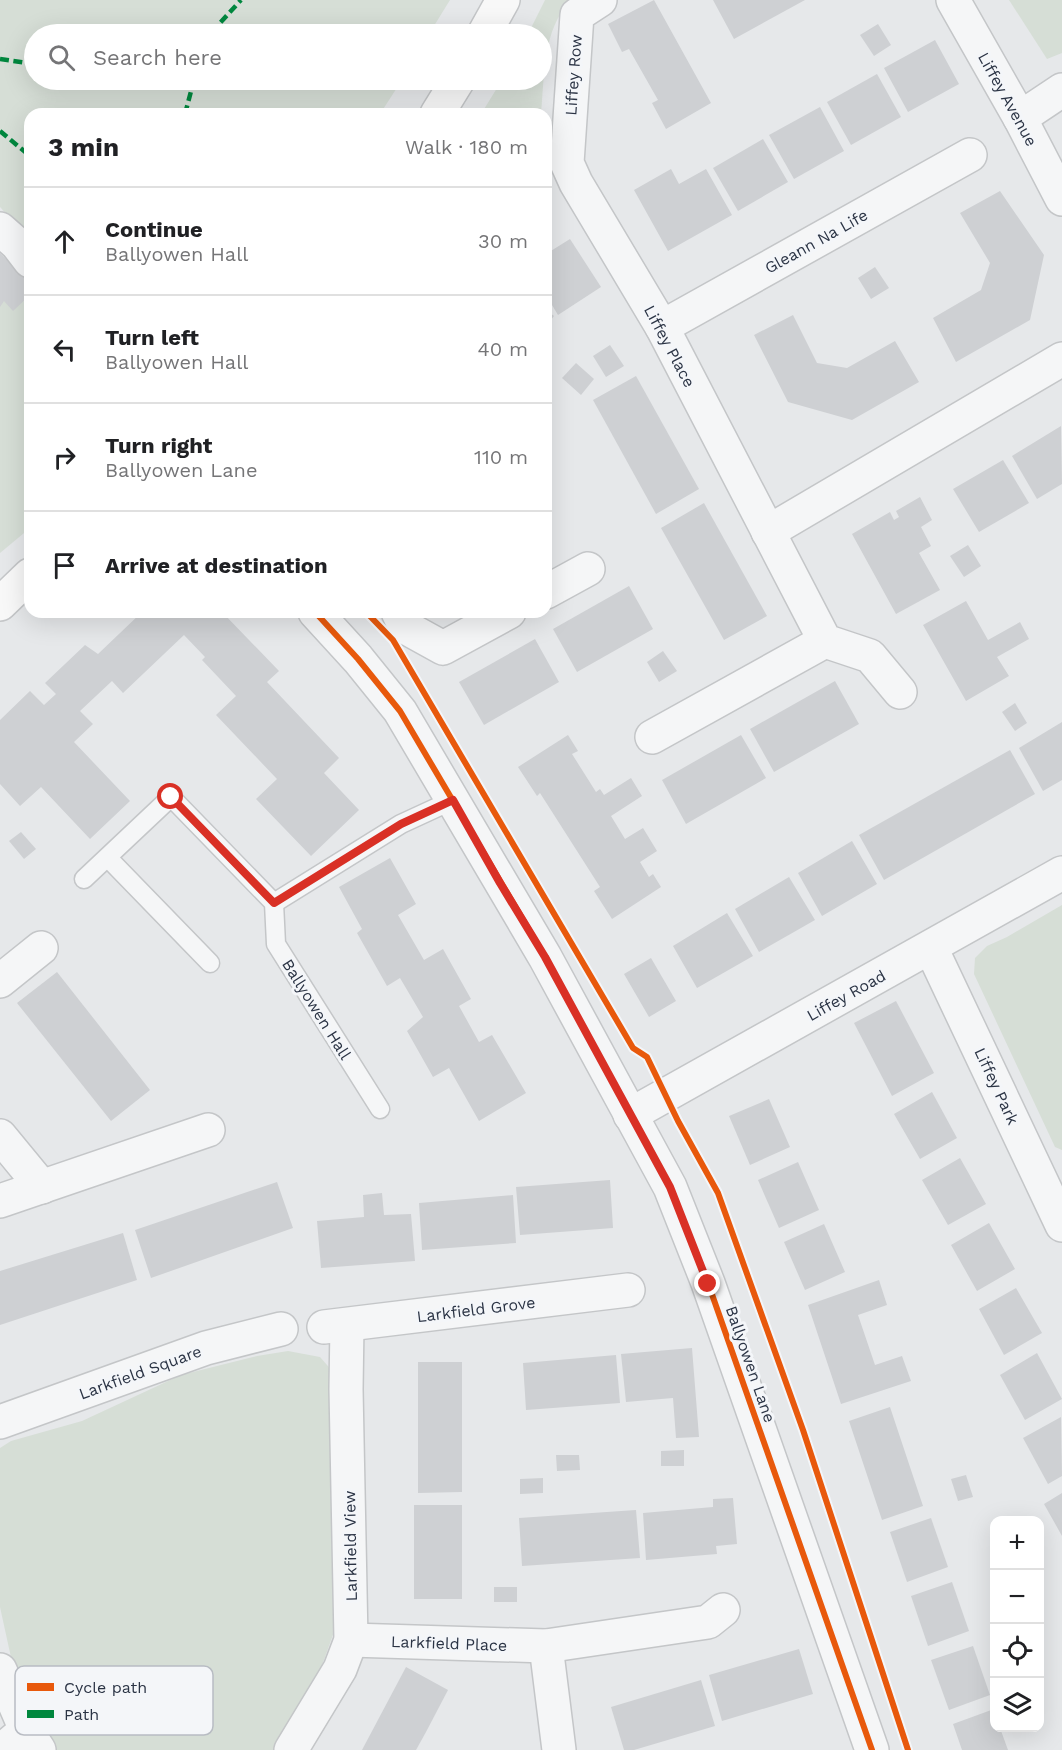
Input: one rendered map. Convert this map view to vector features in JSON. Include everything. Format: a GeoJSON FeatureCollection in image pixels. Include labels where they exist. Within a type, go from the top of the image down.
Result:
{"type":"FeatureCollection","features":[{"type":"Feature","properties":{"kind":"street"},"geometry":{"type":"LineString","coordinates":[[490,24],[503,0]]}},
{"type":"Feature","properties":{"kind":"street","name":"Liffey Row"},"geometry":{"type":"LineString","coordinates":[[556,172],[577,15],[600,0]]}},
{"type":"Feature","properties":{"kind":"street","name":"Liffey Avenue"},"geometry":{"type":"LineString","coordinates":[[953,0],[1020,118],[1062,199]]}},
{"type":"Feature","properties":{"kind":"street"},"geometry":{"type":"LineString","coordinates":[[441,108],[452,90]]}},
{"type":"Feature","properties":{"kind":"street"},"geometry":{"type":"LineString","coordinates":[[1020,118],[1062,90]]}},
{"type":"Feature","properties":{"kind":"street","name":"Gleann Na Life"},"geometry":{"type":"LineString","coordinates":[[662,327],[970,155]]}},
{"type":"Feature","properties":{"kind":"street","name":"Liffey Place"},"geometry":{"type":"LineString","coordinates":[[556,172],[576,183],[662,327],[825,641]]}},
{"type":"Feature","properties":{"kind":"street"},"geometry":{"type":"LineString","coordinates":[[0,229],[24,253]]}},
{"type":"Feature","properties":{"kind":"street"},"geometry":{"type":"LineString","coordinates":[[768,532],[1062,359]]}},
{"type":"Feature","properties":{"kind":"street"},"geometry":{"type":"LineString","coordinates":[[552,589],[588,569]]}},
{"type":"Feature","properties":{"kind":"street"},"geometry":{"type":"LineString","coordinates":[[0,604],[24,581]]}},
{"type":"Feature","properties":{"kind":"street","name":"Ballyowen Lane"},"geometry":{"type":"LineString","coordinates":[[321,618],[358,658],[400,711],[545,957],[670,1187],[708,1284],[872,1750]]}},
{"type":"Feature","properties":{"kind":"street"},"geometry":{"type":"LineString","coordinates":[[401,618],[405,627],[442,648],[498,618]]}},
{"type":"Feature","properties":{"kind":"street"},"geometry":{"type":"LineString","coordinates":[[652,737],[825,641],[870,656],[900,692]]}},
{"type":"Feature","properties":{"kind":"street","name":"Liffey Road"},"geometry":{"type":"LineString","coordinates":[[630,1115],[1062,873]]}},
{"type":"Feature","properties":{"kind":"street"},"geometry":{"type":"LineString","coordinates":[[0,981],[42,948]]}},
{"type":"Feature","properties":{"kind":"street","name":"Liffey Park"},"geometry":{"type":"LineString","coordinates":[[931,948],[1058,1209]]}},
{"type":"Feature","properties":{"kind":"street"},"geometry":{"type":"LineString","coordinates":[[0,1201],[208,1130]]}},
{"type":"Feature","properties":{"kind":"street"},"geometry":{"type":"LineString","coordinates":[[0,1136],[42,1187]]}},
{"type":"Feature","properties":{"kind":"street","name":"Larkfield Grove"},"geometry":{"type":"LineString","coordinates":[[335,1326],[628,1290]]}},
{"type":"Feature","properties":{"kind":"street","name":"Larkfield View"},"geometry":{"type":"LineString","coordinates":[[291,1750],[340,1669],[351,1640],[346,1389],[335,1326]]}},
{"type":"Feature","properties":{"kind":"street","name":"Larkfield Square"},"geometry":{"type":"LineString","coordinates":[[0,1422],[206,1348],[282,1329]]}},
{"type":"Feature","properties":{"kind":"street","name":"Larkfield Place"},"geometry":{"type":"LineString","coordinates":[[351,1640],[546,1646],[708,1622],[723,1610]]}},
{"type":"Feature","properties":{"kind":"street"},"geometry":{"type":"LineString","coordinates":[[546,1646],[559,1750]]}},
{"type":"Feature","properties":{"kind":"street"},"geometry":{"type":"LineString","coordinates":[[0,1670],[15,1720]]}},
{"type":"Feature","properties":{"kind":"lane"},"geometry":{"type":"LineString","coordinates":[[84,879],[171,797],[274,903],[401,824],[453,800]]}},
{"type":"Feature","properties":{"kind":"lane"},"geometry":{"type":"LineString","coordinates":[[108,858],[210,963]]}},
{"type":"Feature","properties":{"kind":"lane","name":"Ballyowen Hall"},"geometry":{"type":"LineString","coordinates":[[274,903],[276,944],[380,1109]]}},
{"type":"Feature","properties":{"kind":"shaded area"},"geometry":{"type":"Polygon","coordinates":[[[0,0],[450,0],[435,24],[24,24],[24,90],[396,90],[384,108],[24,108],[24,233],[0,207],[0,0]]]}},
{"type":"Feature","properties":{"kind":"shaded area"},"geometry":{"type":"Polygon","coordinates":[[[545,0],[571,0],[562,12],[552,33],[552,24],[533,24],[545,0]]]}},
{"type":"Feature","properties":{"kind":"shaded area"},"geometry":{"type":"Polygon","coordinates":[[[1009,0],[1062,0],[1062,53],[1047,59],[1009,0]]]}},
{"type":"Feature","properties":{"kind":"shaded area"},"geometry":{"type":"Polygon","coordinates":[[[496,90],[543,90],[542,108],[485,108],[496,90]]]}},
{"type":"Feature","properties":{"kind":"shaded area"},"geometry":{"type":"Polygon","coordinates":[[[0,272],[24,302],[24,533],[0,553],[0,272]]]}},
{"type":"Feature","properties":{"kind":"shaded area"},"geometry":{"type":"Polygon","coordinates":[[[1062,905],[1062,1150],[1055,1147],[974,974],[975,958],[987,946],[1062,905]]]}},
{"type":"Feature","properties":{"kind":"shaded area"},"geometry":{"type":"Polygon","coordinates":[[[288,1351],[320,1357],[334,1373],[335,1629],[315,1685],[277,1750],[55,1750],[48,1735],[213,1735],[213,1666],[15,1666],[15,1668],[0,1607],[0,1448],[11,1441],[82,1421],[181,1375],[257,1356],[288,1351]]]}},
{"type":"Feature","properties":{"kind":"building"},"geometry":{"type":"Polygon","coordinates":[[[654,0],[711,103],[666,129],[652,103],[658,100],[629,49],[622,52],[608,24],[654,0]]]}},
{"type":"Feature","properties":{"kind":"building"},"geometry":{"type":"Polygon","coordinates":[[[713,0],[805,0],[734,39],[713,0]]]}},
{"type":"Feature","properties":{"kind":"building"},"geometry":{"type":"Polygon","coordinates":[[[878,24],[891,45],[874,56],[860,35],[878,24]]]}},
{"type":"Feature","properties":{"kind":"building"},"geometry":{"type":"Polygon","coordinates":[[[935,40],[959,84],[908,112],[884,68],[935,40]]]}},
{"type":"Feature","properties":{"kind":"building"},"geometry":{"type":"Polygon","coordinates":[[[877,74],[901,117],[851,145],[827,102],[877,74]]]}},
{"type":"Feature","properties":{"kind":"building"},"geometry":{"type":"Polygon","coordinates":[[[820,107],[844,151],[794,179],[769,135],[820,107]]]}},
{"type":"Feature","properties":{"kind":"building"},"geometry":{"type":"Polygon","coordinates":[[[763,139],[788,182],[738,211],[713,168],[763,139]]]}},
{"type":"Feature","properties":{"kind":"building"},"geometry":{"type":"Polygon","coordinates":[[[671,169],[679,184],[706,169],[732,215],[668,251],[634,190],[671,169]]]}},
{"type":"Feature","properties":{"kind":"building"},"geometry":{"type":"Polygon","coordinates":[[[1000,191],[1044,255],[1030,320],[956,362],[933,318],[981,290],[990,263],[960,213],[1000,191]]]}},
{"type":"Feature","properties":{"kind":"building"},"geometry":{"type":"Polygon","coordinates":[[[570,239],[601,287],[558,315],[552,305],[552,250],[570,239]]]}},
{"type":"Feature","properties":{"kind":"building"},"geometry":{"type":"Polygon","coordinates":[[[0,253],[24,276],[24,301],[13,311],[4,301],[0,307],[0,253]]]}},
{"type":"Feature","properties":{"kind":"building"},"geometry":{"type":"Polygon","coordinates":[[[875,267],[889,288],[871,299],[858,278],[875,267]]]}},
{"type":"Feature","properties":{"kind":"building"},"geometry":{"type":"Polygon","coordinates":[[[793,315],[817,363],[847,368],[895,341],[919,382],[852,420],[788,402],[754,335],[793,315]]]}},
{"type":"Feature","properties":{"kind":"building"},"geometry":{"type":"Polygon","coordinates":[[[610,345],[624,366],[606,377],[593,356],[610,345]]]}},
{"type":"Feature","properties":{"kind":"building"},"geometry":{"type":"Polygon","coordinates":[[[576,363],[594,379],[581,395],[562,378],[576,363]]]}},
{"type":"Feature","properties":{"kind":"building"},"geometry":{"type":"Polygon","coordinates":[[[636,376],[699,489],[656,514],[593,400],[636,376]]]}},
{"type":"Feature","properties":{"kind":"building"},"geometry":{"type":"Polygon","coordinates":[[[1061,426],[1062,484],[1037,499],[1012,456],[1061,426]]]}},
{"type":"Feature","properties":{"kind":"building"},"geometry":{"type":"Polygon","coordinates":[[[1003,460],[1029,503],[979,532],[953,489],[1003,460]]]}},
{"type":"Feature","properties":{"kind":"building"},"geometry":{"type":"Polygon","coordinates":[[[920,497],[932,520],[921,527],[931,546],[919,553],[940,590],[896,614],[852,534],[890,512],[894,520],[899,517],[896,511],[920,497]]]}},
{"type":"Feature","properties":{"kind":"building"},"geometry":{"type":"Polygon","coordinates":[[[704,503],[767,616],[724,640],[661,528],[704,503]]]}},
{"type":"Feature","properties":{"kind":"building"},"geometry":{"type":"Polygon","coordinates":[[[968,545],[981,566],[964,577],[950,556],[968,545]]]}},
{"type":"Feature","properties":{"kind":"building"},"geometry":{"type":"Polygon","coordinates":[[[629,586],[653,629],[577,672],[553,629],[629,586]]]}},
{"type":"Feature","properties":{"kind":"building"},"geometry":{"type":"Polygon","coordinates":[[[966,601],[988,640],[1020,622],[1029,639],[997,657],[1009,676],[966,701],[923,625],[966,601]]]}},
{"type":"Feature","properties":{"kind":"building"},"geometry":{"type":"Polygon","coordinates":[[[136,618],[228,618],[279,671],[267,682],[339,758],[324,773],[359,810],[311,856],[256,799],[277,779],[216,715],[236,696],[202,660],[205,657],[184,635],[123,693],[112,681],[80,711],[93,724],[74,742],[130,801],[90,839],[41,787],[20,806],[0,784],[0,720],[30,691],[44,705],[56,694],[45,683],[85,645],[98,654],[136,618]]]}},
{"type":"Feature","properties":{"kind":"building"},"geometry":{"type":"Polygon","coordinates":[[[535,639],[559,682],[484,725],[459,682],[535,639]]]}},
{"type":"Feature","properties":{"kind":"building"},"geometry":{"type":"Polygon","coordinates":[[[663,651],[677,671],[659,682],[647,662],[663,651]]]}},
{"type":"Feature","properties":{"kind":"building"},"geometry":{"type":"Polygon","coordinates":[[[835,681],[859,724],[774,772],[750,729],[835,681]]]}},
{"type":"Feature","properties":{"kind":"building"},"geometry":{"type":"Polygon","coordinates":[[[1015,703],[1027,723],[1015,731],[1002,712],[1015,703]]]}},
{"type":"Feature","properties":{"kind":"building"},"geometry":{"type":"Polygon","coordinates":[[[1062,722],[1062,780],[1043,791],[1019,748],[1062,722]]]}},
{"type":"Feature","properties":{"kind":"building"},"geometry":{"type":"Polygon","coordinates":[[[568,735],[578,751],[572,754],[596,792],[600,789],[604,795],[631,778],[642,796],[611,816],[625,839],[643,828],[657,851],[640,862],[649,877],[653,874],[661,887],[612,919],[594,891],[600,887],[540,793],[537,796],[518,767],[568,735]]]}},
{"type":"Feature","properties":{"kind":"building"},"geometry":{"type":"Polygon","coordinates":[[[741,735],[766,778],[686,824],[662,780],[741,735]]]}},
{"type":"Feature","properties":{"kind":"building"},"geometry":{"type":"Polygon","coordinates":[[[1010,750],[1035,794],[884,880],[859,835],[1010,750]]]}},
{"type":"Feature","properties":{"kind":"building"},"geometry":{"type":"Polygon","coordinates":[[[21,832],[36,849],[24,859],[9,841],[21,832]]]}},
{"type":"Feature","properties":{"kind":"building"},"geometry":{"type":"Polygon","coordinates":[[[852,841],[877,884],[822,916],[798,873],[852,841]]]}},
{"type":"Feature","properties":{"kind":"building"},"geometry":{"type":"Polygon","coordinates":[[[390,858],[416,904],[398,915],[424,960],[443,949],[471,999],[459,1006],[479,1042],[492,1035],[526,1093],[479,1121],[449,1068],[433,1077],[407,1031],[423,1017],[400,978],[387,986],[357,933],[362,929],[339,887],[390,858]]]}},
{"type":"Feature","properties":{"kind":"building"},"geometry":{"type":"Polygon","coordinates":[[[789,877],[815,920],[759,952],[735,909],[789,877]]]}},
{"type":"Feature","properties":{"kind":"building"},"geometry":{"type":"Polygon","coordinates":[[[727,913],[753,956],[697,988],[673,946],[727,913]]]}},
{"type":"Feature","properties":{"kind":"building"},"geometry":{"type":"Polygon","coordinates":[[[651,958],[676,1001],[649,1017],[624,974],[651,958]]]}},
{"type":"Feature","properties":{"kind":"building"},"geometry":{"type":"Polygon","coordinates":[[[57,972],[150,1090],[111,1121],[17,1003],[57,972]]]}},
{"type":"Feature","properties":{"kind":"building"},"geometry":{"type":"Polygon","coordinates":[[[896,1001],[934,1073],[892,1096],[854,1023],[896,1001]]]}},
{"type":"Feature","properties":{"kind":"building"},"geometry":{"type":"Polygon","coordinates":[[[932,1092],[957,1138],[920,1159],[894,1114],[932,1092]]]}},
{"type":"Feature","properties":{"kind":"building"},"geometry":{"type":"Polygon","coordinates":[[[769,1099],[790,1147],[750,1165],[729,1116],[769,1099]]]}},
{"type":"Feature","properties":{"kind":"building"},"geometry":{"type":"Polygon","coordinates":[[[960,1158],[986,1204],[948,1225],[922,1180],[960,1158]]]}},
{"type":"Feature","properties":{"kind":"building"},"geometry":{"type":"Polygon","coordinates":[[[798,1162],[819,1210],[779,1228],[758,1180],[798,1162]]]}},
{"type":"Feature","properties":{"kind":"building"},"geometry":{"type":"Polygon","coordinates":[[[610,1180],[613,1228],[520,1235],[516,1187],[610,1180]]]}},
{"type":"Feature","properties":{"kind":"building"},"geometry":{"type":"Polygon","coordinates":[[[277,1182],[293,1228],[151,1278],[135,1230],[277,1182]]]}},
{"type":"Feature","properties":{"kind":"building"},"geometry":{"type":"Polygon","coordinates":[[[382,1193],[384,1215],[411,1214],[415,1261],[321,1268],[317,1221],[364,1217],[363,1195],[382,1193]]]}},
{"type":"Feature","properties":{"kind":"building"},"geometry":{"type":"Polygon","coordinates":[[[513,1195],[516,1243],[422,1250],[419,1203],[513,1195]]]}},
{"type":"Feature","properties":{"kind":"building"},"geometry":{"type":"Polygon","coordinates":[[[989,1223],[1015,1269],[977,1291],[951,1245],[989,1223]]]}},
{"type":"Feature","properties":{"kind":"building"},"geometry":{"type":"Polygon","coordinates":[[[824,1224],[845,1272],[805,1290],[784,1242],[824,1224]]]}},
{"type":"Feature","properties":{"kind":"building"},"geometry":{"type":"Polygon","coordinates":[[[123,1233],[137,1280],[0,1325],[0,1271],[123,1233]]]}},
{"type":"Feature","properties":{"kind":"building"},"geometry":{"type":"Polygon","coordinates":[[[879,1280],[887,1305],[858,1315],[875,1365],[902,1356],[911,1381],[841,1404],[808,1305],[879,1280]]]}},
{"type":"Feature","properties":{"kind":"building"},"geometry":{"type":"Polygon","coordinates":[[[1016,1288],[1042,1333],[1004,1355],[979,1309],[1016,1288]]]}},
{"type":"Feature","properties":{"kind":"building"},"geometry":{"type":"Polygon","coordinates":[[[692,1348],[699,1437],[676,1438],[673,1398],[626,1402],[621,1354],[692,1348]]]}},
{"type":"Feature","properties":{"kind":"building"},"geometry":{"type":"Polygon","coordinates":[[[1037,1353],[1062,1399],[1025,1420],[1000,1375],[1037,1353]]]}},
{"type":"Feature","properties":{"kind":"building"},"geometry":{"type":"Polygon","coordinates":[[[616,1355],[620,1403],[526,1410],[523,1363],[616,1355]]]}},
{"type":"Feature","properties":{"kind":"building"},"geometry":{"type":"Polygon","coordinates":[[[418,1362],[462,1362],[462,1492],[418,1493],[418,1362]]]}},
{"type":"Feature","properties":{"kind":"building"},"geometry":{"type":"Polygon","coordinates":[[[890,1407],[923,1506],[882,1520],[849,1421],[890,1407]]]}},
{"type":"Feature","properties":{"kind":"building"},"geometry":{"type":"Polygon","coordinates":[[[1061,1417],[1062,1476],[1048,1484],[1023,1438],[1061,1417]]]}},
{"type":"Feature","properties":{"kind":"building"},"geometry":{"type":"Polygon","coordinates":[[[684,1450],[684,1466],[661,1466],[661,1451],[684,1450]]]}},
{"type":"Feature","properties":{"kind":"building"},"geometry":{"type":"Polygon","coordinates":[[[556,1455],[579,1455],[580,1470],[557,1471],[556,1455]]]}},
{"type":"Feature","properties":{"kind":"building"},"geometry":{"type":"Polygon","coordinates":[[[966,1475],[973,1497],[958,1501],[951,1479],[966,1475]]]}},
{"type":"Feature","properties":{"kind":"building"},"geometry":{"type":"Polygon","coordinates":[[[543,1478],[543,1493],[520,1494],[520,1479],[543,1478]]]}},
{"type":"Feature","properties":{"kind":"building"},"geometry":{"type":"Polygon","coordinates":[[[1062,1493],[1062,1536],[1044,1504],[1062,1493]]]}},
{"type":"Feature","properties":{"kind":"building"},"geometry":{"type":"Polygon","coordinates":[[[733,1498],[737,1544],[716,1546],[717,1554],[646,1560],[643,1513],[713,1507],[713,1499],[733,1498]]]}},
{"type":"Feature","properties":{"kind":"building"},"geometry":{"type":"Polygon","coordinates":[[[414,1505],[462,1505],[462,1599],[414,1599],[414,1505]]]}},
{"type":"Feature","properties":{"kind":"building"},"geometry":{"type":"Polygon","coordinates":[[[636,1510],[640,1558],[522,1566],[519,1518],[636,1510]]]}},
{"type":"Feature","properties":{"kind":"building"},"geometry":{"type":"Polygon","coordinates":[[[931,1518],[948,1567],[907,1582],[890,1532],[931,1518]]]}},
{"type":"Feature","properties":{"kind":"building"},"geometry":{"type":"Polygon","coordinates":[[[952,1582],[969,1631],[928,1646],[911,1596],[952,1582]]]}},
{"type":"Feature","properties":{"kind":"building"},"geometry":{"type":"Polygon","coordinates":[[[494,1587],[517,1587],[517,1602],[494,1602],[494,1587]]]}},
{"type":"Feature","properties":{"kind":"building"},"geometry":{"type":"Polygon","coordinates":[[[973,1646],[990,1695],[949,1710],[931,1660],[973,1646]]]}},
{"type":"Feature","properties":{"kind":"building"},"geometry":{"type":"Polygon","coordinates":[[[799,1649],[813,1694],[722,1721],[709,1675],[799,1649]]]}},
{"type":"Feature","properties":{"kind":"building"},"geometry":{"type":"Polygon","coordinates":[[[406,1667],[448,1690],[426,1732],[416,1750],[362,1750],[406,1667]]]}},
{"type":"Feature","properties":{"kind":"building"},"geometry":{"type":"Polygon","coordinates":[[[701,1680],[715,1726],[634,1750],[624,1750],[611,1707],[701,1680]]]}},
{"type":"Feature","properties":{"kind":"building"},"geometry":{"type":"Polygon","coordinates":[[[990,1710],[990,1732],[1001,1732],[1008,1750],[962,1750],[953,1724],[990,1710]]]}},
{"type":"Feature","properties":{"kind":"marked path"},"geometry":{"type":"LineString","coordinates":[[219,24],[241,0]]}},
{"type":"Feature","properties":{"kind":"marked path"},"geometry":{"type":"LineString","coordinates":[[0,59],[24,63]]}},
{"type":"Feature","properties":{"kind":"marked path"},"geometry":{"type":"LineString","coordinates":[[187,108],[191,90]]}},
{"type":"Feature","properties":{"kind":"marked path"},"geometry":{"type":"LineString","coordinates":[[0,131],[24,151]]}},
{"type":"Feature","properties":{"kind":"cycle path"},"geometry":{"type":"LineString","coordinates":[[320,618],[358,659],[400,711],[545,957],[670,1187],[708,1283],[872,1750]]}},
{"type":"Feature","properties":{"kind":"cycle path"},"geometry":{"type":"LineString","coordinates":[[372,618],[393,640],[633,1048],[647,1057],[678,1121],[718,1193],[803,1430],[908,1750]]}},
{"type":"Feature","properties":{"kind":"route"},"geometry":{"type":"LineString","coordinates":[[171,797],[274,903],[401,824],[453,800],[545,957],[670,1187],[708,1284]]}}]}
